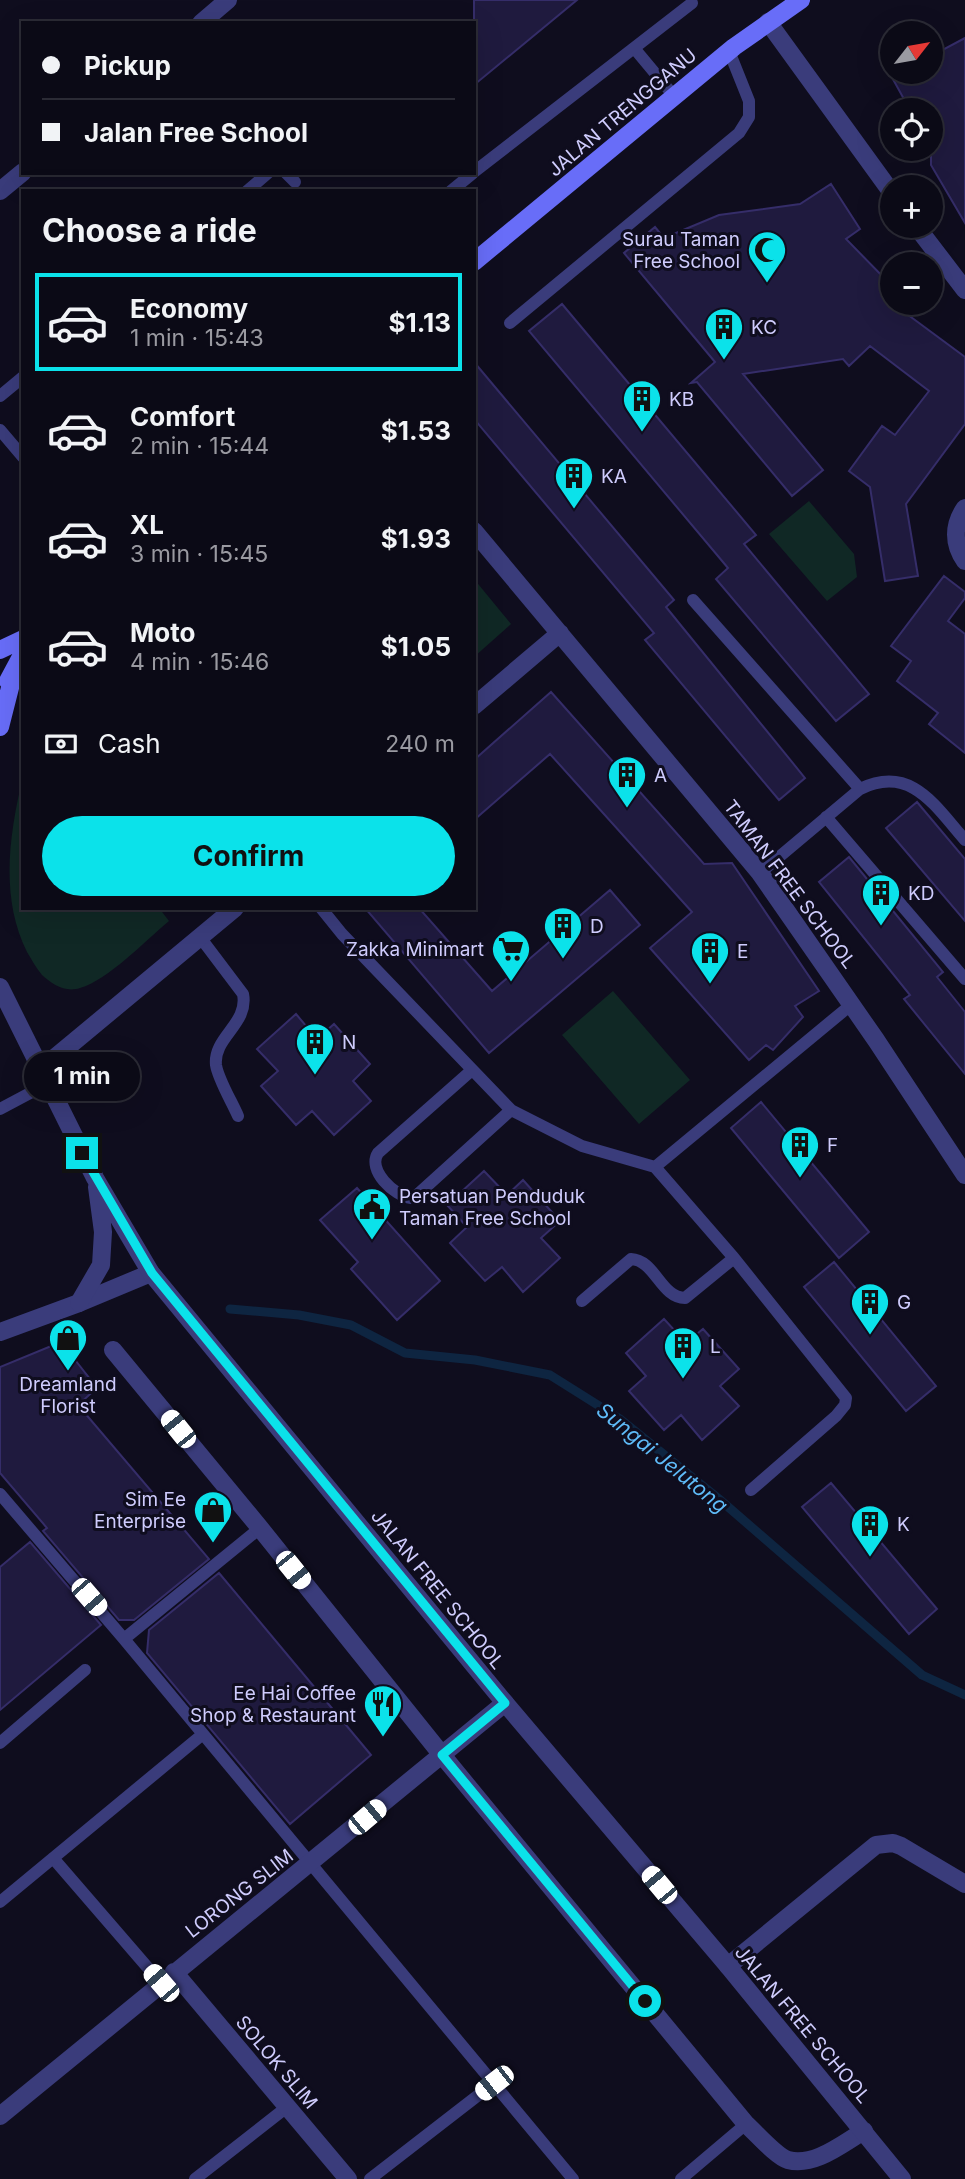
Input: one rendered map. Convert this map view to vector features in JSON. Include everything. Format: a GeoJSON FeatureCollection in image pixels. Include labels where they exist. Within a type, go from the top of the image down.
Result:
{"type":"FeatureCollection","features":[{"type":"Feature","properties":{"kind":"main road","name":"JALAN TRENGGANU"},"geometry":{"type":"LineString","coordinates":[[476,260],[729,51],[801,0]]}},
{"type":"Feature","properties":{"kind":"main road"},"geometry":{"type":"LineString","coordinates":[[0,650],[21,640]]}},
{"type":"Feature","properties":{"kind":"main road"},"geometry":{"type":"LineString","coordinates":[[0,694],[21,657]]}},
{"type":"Feature","properties":{"kind":"main road"},"geometry":{"type":"LineString","coordinates":[[0,727],[14,671]]}},
{"type":"Feature","properties":{"kind":"street"},"geometry":{"type":"LineString","coordinates":[[203,21],[228,0]]}},
{"type":"Feature","properties":{"kind":"street"},"geometry":{"type":"LineString","coordinates":[[768,22],[880,176]]}},
{"type":"Feature","properties":{"kind":"street"},"geometry":{"type":"LineString","coordinates":[[925,238],[965,290]]}},
{"type":"Feature","properties":{"kind":"street"},"geometry":{"type":"LineString","coordinates":[[965,508],[957,520],[956,540],[965,561]]}},
{"type":"Feature","properties":{"kind":"street","name":"TAMAN FREE SCHOOL"},"geometry":{"type":"LineString","coordinates":[[476,533],[760,873],[852,1004],[965,1175]]}},
{"type":"Feature","properties":{"kind":"street"},"geometry":{"type":"LineString","coordinates":[[476,704],[560,634]]}},
{"type":"Feature","properties":{"kind":"street"},"geometry":{"type":"LineString","coordinates":[[43,1077],[233,910]]}},
{"type":"Feature","properties":{"kind":"street","name":"JALAN FREE SCHOOL"},"geometry":{"type":"LineString","coordinates":[[0,987],[95,1178],[152,1273],[505,1703],[728,1966],[902,2179]]}},
{"type":"Feature","properties":{"kind":"street"},"geometry":{"type":"LineString","coordinates":[[79,1303],[101,1265],[103,1233],[95,1178]]}},
{"type":"Feature","properties":{"kind":"street"},"geometry":{"type":"LineString","coordinates":[[0,1332],[152,1273]]}},
{"type":"Feature","properties":{"kind":"street"},"geometry":{"type":"LineString","coordinates":[[113,1350],[746,2124],[786,2160],[804,2161],[829,2152],[864,2131]]}},
{"type":"Feature","properties":{"kind":"street","name":"LORONG SLIM"},"geometry":{"type":"LineString","coordinates":[[0,2116],[505,1703]]}},
{"type":"Feature","properties":{"kind":"street"},"geometry":{"type":"LineString","coordinates":[[728,1966],[876,1845],[893,1843],[901,1846],[965,1884]]}},
{"type":"Feature","properties":{"kind":"street","name":"SOLOK SLIM"},"geometry":{"type":"LineString","coordinates":[[167,1977],[287,2107],[348,2179]]}},
{"type":"Feature","properties":{"kind":"lane"},"geometry":{"type":"LineString","coordinates":[[476,171],[692,3]]}},
{"type":"Feature","properties":{"kind":"lane"},"geometry":{"type":"LineString","coordinates":[[634,48],[674,96]]}},
{"type":"Feature","properties":{"kind":"lane"},"geometry":{"type":"LineString","coordinates":[[510,323],[739,133],[748,117],[749,100],[729,51]]}},
{"type":"Feature","properties":{"kind":"lane"},"geometry":{"type":"LineString","coordinates":[[249,189],[266,175]]}},
{"type":"Feature","properties":{"kind":"lane"},"geometry":{"type":"LineString","coordinates":[[453,189],[471,175]]}},
{"type":"Feature","properties":{"kind":"lane"},"geometry":{"type":"LineString","coordinates":[[0,396],[21,379]]}},
{"type":"Feature","properties":{"kind":"lane"},"geometry":{"type":"LineString","coordinates":[[0,430],[21,455]]}},
{"type":"Feature","properties":{"kind":"lane"},"geometry":{"type":"LineString","coordinates":[[693,600],[860,789]]}},
{"type":"Feature","properties":{"kind":"lane"},"geometry":{"type":"LineString","coordinates":[[760,873],[860,789],[876,781],[896,781],[913,786],[927,797],[965,840]]}},
{"type":"Feature","properties":{"kind":"lane"},"geometry":{"type":"LineString","coordinates":[[826,817],[965,979]]}},
{"type":"Feature","properties":{"kind":"lane"},"geometry":{"type":"LineString","coordinates":[[323,910],[511,1110],[582,1146],[655,1167],[734,1258],[846,1398],[845,1405],[836,1416],[751,1490]]}},
{"type":"Feature","properties":{"kind":"lane"},"geometry":{"type":"LineString","coordinates":[[200,937],[243,994],[243,1013],[220,1046],[216,1065],[238,1116]]}},
{"type":"Feature","properties":{"kind":"lane"},"geometry":{"type":"LineString","coordinates":[[655,1167],[852,1004]]}},
{"type":"Feature","properties":{"kind":"lane"},"geometry":{"type":"LineString","coordinates":[[472,1070],[374,1159],[378,1172],[398,1194],[411,1198],[416,1195],[511,1110]]}},
{"type":"Feature","properties":{"kind":"lane"},"geometry":{"type":"LineString","coordinates":[[0,1109],[43,1077]]}},
{"type":"Feature","properties":{"kind":"lane"},"geometry":{"type":"LineString","coordinates":[[582,1301],[631,1259],[644,1263],[673,1294],[685,1298],[734,1258]]}},
{"type":"Feature","properties":{"kind":"lane"},"geometry":{"type":"LineString","coordinates":[[0,1494],[312,1863],[573,2179]]}},
{"type":"Feature","properties":{"kind":"lane"},"geometry":{"type":"LineString","coordinates":[[124,1639],[260,1528]]}},
{"type":"Feature","properties":{"kind":"lane"},"geometry":{"type":"LineString","coordinates":[[0,1743],[85,1670]]}},
{"type":"Feature","properties":{"kind":"lane"},"geometry":{"type":"LineString","coordinates":[[0,1902],[204,1734]]}},
{"type":"Feature","properties":{"kind":"lane"},"geometry":{"type":"LineString","coordinates":[[54,1858],[167,1977]]}},
{"type":"Feature","properties":{"kind":"lane"},"geometry":{"type":"LineString","coordinates":[[370,2179],[494,2083]]}},
{"type":"Feature","properties":{"kind":"lane"},"geometry":{"type":"LineString","coordinates":[[195,2179],[287,2107]]}},
{"type":"Feature","properties":{"kind":"lane"},"geometry":{"type":"LineString","coordinates":[[681,2179],[746,2124]]}},
{"type":"Feature","properties":{"kind":"green space"},"geometry":{"type":"Polygon","coordinates":[[[809,501],[854,554],[857,577],[827,601],[769,534],[809,501]]]}},
{"type":"Feature","properties":{"kind":"green space"},"geometry":{"type":"Polygon","coordinates":[[[476,581],[511,624],[476,655],[476,581]]]}},
{"type":"Feature","properties":{"kind":"green space"},"geometry":{"type":"Polygon","coordinates":[[[21,786],[21,910],[161,910],[169,921],[114,969],[91,984],[74,989],[54,984],[42,975],[27,952],[13,910],[10,866],[14,821],[21,786]]]}},
{"type":"Feature","properties":{"kind":"green space"},"geometry":{"type":"Polygon","coordinates":[[[613,991],[690,1080],[639,1124],[562,1035],[613,991]]]}},
{"type":"Feature","properties":{"kind":"building"},"geometry":{"type":"Polygon","coordinates":[[[474,0],[577,0],[476,83],[474,0]]]}},
{"type":"Feature","properties":{"kind":"building"},"geometry":{"type":"Polygon","coordinates":[[[965,38],[965,223],[943,185],[943,175],[937,175],[931,165],[931,161],[943,161],[943,98],[903,98],[896,84],[943,84],[943,50],[965,38]]]}},
{"type":"Feature","properties":{"kind":"building"},"geometry":{"type":"Polygon","coordinates":[[[831,184],[860,229],[846,239],[880,274],[880,315],[908,315],[965,357],[965,424],[906,504],[918,576],[885,581],[870,487],[849,471],[882,426],[895,435],[929,391],[870,346],[849,366],[843,359],[743,374],[823,470],[792,496],[697,382],[691,383],[715,362],[624,253],[655,227],[664,238],[719,215],[800,204],[831,184]]]}},
{"type":"Feature","properties":{"kind":"building","name":"KB"},"geometry":{"type":"Polygon","coordinates":[[[562,304],[756,535],[744,544],[869,694],[836,721],[716,579],[728,568],[529,331],[562,304]]]}},
{"type":"Feature","properties":{"kind":"building","name":"KA"},"geometry":{"type":"Polygon","coordinates":[[[476,364],[674,600],[666,607],[805,778],[779,800],[645,640],[654,633],[476,421],[476,364]]]}},
{"type":"Feature","properties":{"kind":"building"},"geometry":{"type":"Polygon","coordinates":[[[944,576],[965,592],[965,598],[948,621],[965,634],[965,753],[929,724],[938,713],[897,681],[911,661],[891,646],[944,576]]]}},
{"type":"Feature","properties":{"kind":"building"},"geometry":{"type":"Polygon","coordinates":[[[551,692],[704,864],[732,863],[819,991],[795,1006],[803,1017],[773,1050],[766,1045],[749,1060],[650,948],[692,912],[550,754],[476,818],[476,758],[551,692]]]}},
{"type":"Feature","properties":{"kind":"building"},"geometry":{"type":"Polygon","coordinates":[[[917,802],[965,859],[965,921],[886,828],[917,802]]]}},
{"type":"Feature","properties":{"kind":"building","name":"KD"},"geometry":{"type":"Polygon","coordinates":[[[849,857],[943,972],[937,977],[965,1012],[965,1074],[904,999],[910,995],[819,882],[849,857]]]}},
{"type":"Feature","properties":{"kind":"building"},"geometry":{"type":"Polygon","coordinates":[[[610,890],[640,925],[489,1053],[367,910],[421,910],[492,991],[610,890]]]}},
{"type":"Feature","properties":{"kind":"building","name":"N"},"geometry":{"type":"Polygon","coordinates":[[[296,1014],[317,1039],[334,1024],[370,1064],[353,1081],[371,1101],[334,1135],[312,1111],[296,1125],[261,1086],[278,1071],[257,1049],[296,1014]]]}},
{"type":"Feature","properties":{"kind":"building","name":"F"},"geometry":{"type":"Polygon","coordinates":[[[761,1102],[869,1232],[839,1258],[731,1128],[761,1102]]]}},
{"type":"Feature","properties":{"kind":"building"},"geometry":{"type":"Polygon","coordinates":[[[484,1171],[507,1195],[523,1180],[560,1221],[541,1238],[560,1258],[523,1292],[502,1267],[485,1281],[450,1243],[467,1227],[447,1205],[484,1171]]]}},
{"type":"Feature","properties":{"kind":"building","name":"Persatuan Penduduk Taman Free School"},"geometry":{"type":"Polygon","coordinates":[[[357,1188],[440,1281],[397,1320],[351,1269],[358,1262],[320,1220],[357,1188]]]}},
{"type":"Feature","properties":{"kind":"building","name":"G"},"geometry":{"type":"Polygon","coordinates":[[[834,1262],[936,1386],[906,1411],[804,1287],[834,1262]]]}},
{"type":"Feature","properties":{"kind":"building","name":"L"},"geometry":{"type":"Polygon","coordinates":[[[664,1319],[686,1343],[703,1329],[739,1369],[720,1386],[739,1406],[702,1440],[681,1415],[664,1430],[629,1391],[646,1376],[626,1353],[664,1319]]]}},
{"type":"Feature","properties":{"kind":"building"},"geometry":{"type":"Polygon","coordinates":[[[61,1342],[97,1388],[78,1405],[209,1559],[134,1620],[119,1620],[43,1531],[47,1528],[0,1473],[0,1367],[61,1342]]]}},
{"type":"Feature","properties":{"kind":"building","name":"K"},"geometry":{"type":"Polygon","coordinates":[[[831,1483],[937,1609],[909,1634],[802,1507],[831,1483]]]}},
{"type":"Feature","properties":{"kind":"building"},"geometry":{"type":"Polygon","coordinates":[[[30,1542],[101,1625],[0,1710],[0,1567],[30,1542]]]}},
{"type":"Feature","properties":{"kind":"building"},"geometry":{"type":"Polygon","coordinates":[[[219,1573],[371,1755],[290,1824],[147,1653],[149,1630],[219,1573]]]}},
{"type":"Feature","properties":{"kind":"waterway","name":"Sungai Jelutong"},"geometry":{"type":"LineString","coordinates":[[230,1309],[299,1315],[351,1325],[405,1353],[475,1360],[550,1375],[620,1419],[719,1499],[922,1675],[965,1695]]}},
{"type":"Feature","properties":{"kind":"place","name":"Surau Taman Free School"},"geometry":{"type":"Point","coordinates":[767,284]}},
{"type":"Feature","properties":{"kind":"place","name":"KC"},"geometry":{"type":"Point","coordinates":[724,361]}},
{"type":"Feature","properties":{"kind":"place","name":"KB"},"geometry":{"type":"Point","coordinates":[642,433]}},
{"type":"Feature","properties":{"kind":"place","name":"KA"},"geometry":{"type":"Point","coordinates":[574,510]}},
{"type":"Feature","properties":{"kind":"place","name":"A"},"geometry":{"type":"Point","coordinates":[627,809]}},
{"type":"Feature","properties":{"kind":"place","name":"KD"},"geometry":{"type":"Point","coordinates":[881,927]}},
{"type":"Feature","properties":{"kind":"place","name":"D"},"geometry":{"type":"Point","coordinates":[563,960]}},
{"type":"Feature","properties":{"kind":"place","name":"Zakka Minimart"},"geometry":{"type":"Point","coordinates":[511,983]}},
{"type":"Feature","properties":{"kind":"place","name":"E"},"geometry":{"type":"Point","coordinates":[710,985]}},
{"type":"Feature","properties":{"kind":"place","name":"N"},"geometry":{"type":"Point","coordinates":[315,1076]}},
{"type":"Feature","properties":{"kind":"place","name":"F"},"geometry":{"type":"Point","coordinates":[800,1179]}},
{"type":"Feature","properties":{"kind":"place","name":"Persatuan Penduduk Taman Free School"},"geometry":{"type":"Point","coordinates":[372,1241]}},
{"type":"Feature","properties":{"kind":"place","name":"G"},"geometry":{"type":"Point","coordinates":[870,1336]}},
{"type":"Feature","properties":{"kind":"place","name":"Dreamland Florist"},"geometry":{"type":"Point","coordinates":[68,1372]}},
{"type":"Feature","properties":{"kind":"place","name":"L"},"geometry":{"type":"Point","coordinates":[683,1380]}},
{"type":"Feature","properties":{"kind":"place","name":"Sim Ee Enterprise"},"geometry":{"type":"Point","coordinates":[213,1544]}},
{"type":"Feature","properties":{"kind":"place","name":"K"},"geometry":{"type":"Point","coordinates":[870,1558]}},
{"type":"Feature","properties":{"kind":"place","name":"Ee Hai Coffee Shop & Restaurant"},"geometry":{"type":"Point","coordinates":[383,1738]}},
{"type":"Feature","properties":{"kind":"route"},"geometry":{"type":"LineString","coordinates":[[82,1153],[152,1273],[505,1703],[442,1755],[645,2001]]}}]}
